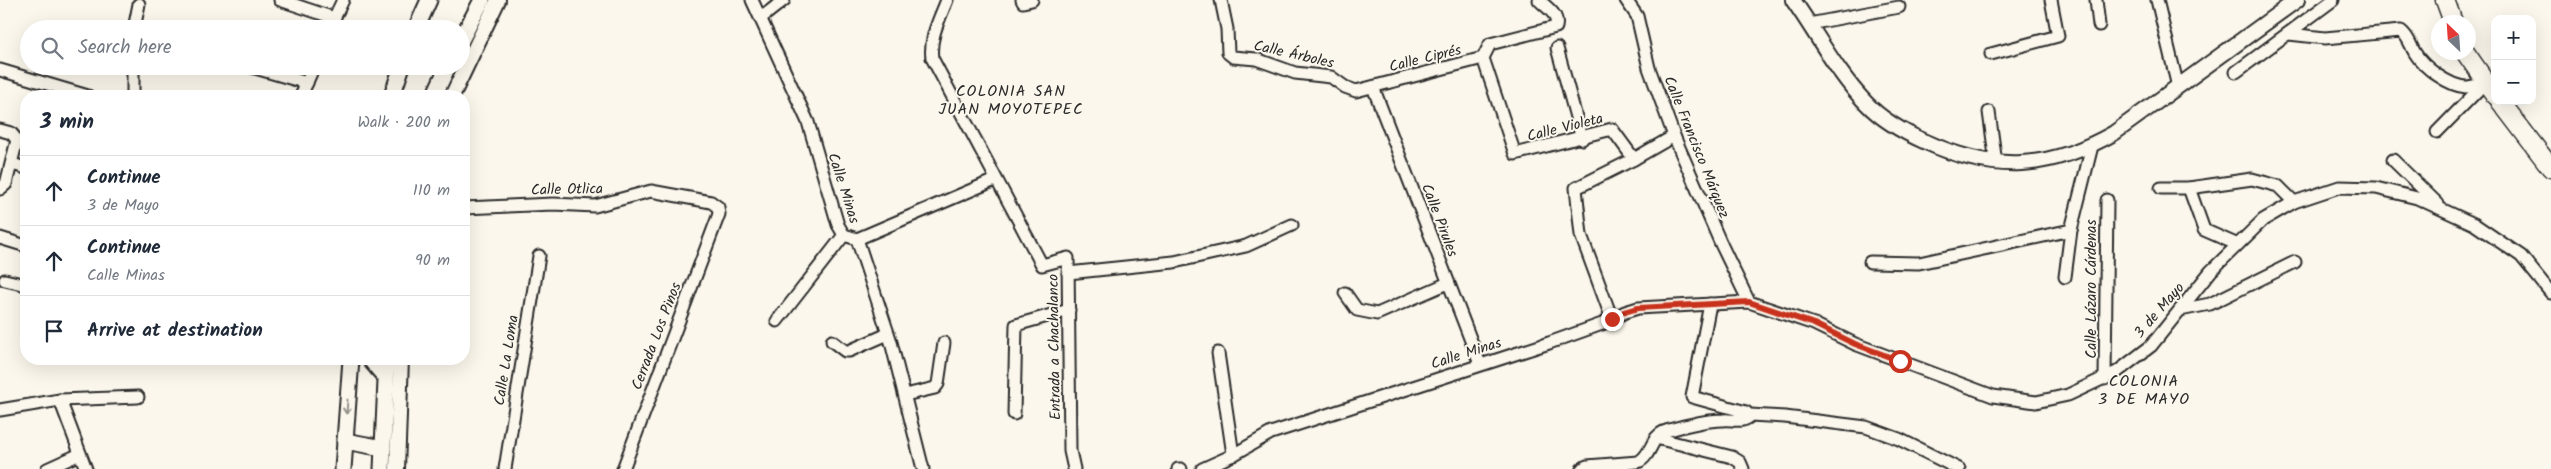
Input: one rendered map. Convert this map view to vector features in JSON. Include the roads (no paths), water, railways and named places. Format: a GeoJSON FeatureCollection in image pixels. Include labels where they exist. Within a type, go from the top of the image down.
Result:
{"type":"FeatureCollection","features":[{"type":"Feature","properties":{"kind":"main road"},"geometry":{"type":"LineString","coordinates":[[420,20],[429,0]]}},
{"type":"Feature","properties":{"kind":"main road"},"geometry":{"type":"LineString","coordinates":[[470,23],[482,0]]}},
{"type":"Feature","properties":{"kind":"main road"},"geometry":{"type":"LineString","coordinates":[[2445,0],[2450,15]]}},
{"type":"Feature","properties":{"kind":"main road"},"geometry":{"type":"LineString","coordinates":[[2470,60],[2490,89]]}},
{"type":"Feature","properties":{"kind":"main road"},"geometry":{"type":"LineString","coordinates":[[394,90],[399,75]]}},
{"type":"Feature","properties":{"kind":"main road"},"geometry":{"type":"LineString","coordinates":[[437,90],[444,75]]}},
{"type":"Feature","properties":{"kind":"main road"},"geometry":{"type":"LineString","coordinates":[[2503,105],[2551,168]]}},
{"type":"Feature","properties":{"kind":"main road"},"geometry":{"type":"LineString","coordinates":[[342,469],[350,365]]}},
{"type":"Feature","properties":{"kind":"main road"},"geometry":{"type":"LineString","coordinates":[[382,469],[387,365]]}},
{"type":"Feature","properties":{"kind":"main road"},"geometry":{"type":"LineString","coordinates":[[344,441],[383,448]]}},
{"type":"Feature","properties":{"kind":"street"},"geometry":{"type":"LineString","coordinates":[[280,0],[334,18],[343,0]]}},
{"type":"Feature","properties":{"kind":"street"},"geometry":{"type":"LineString","coordinates":[[470,58],[498,0]]}},
{"type":"Feature","properties":{"kind":"street","name":"Calle Minas"},"geometry":{"type":"LineString","coordinates":[[752,0],[808,122],[838,224],[844,235],[857,239],[888,334],[923,469]]}},
{"type":"Feature","properties":{"kind":"street"},"geometry":{"type":"LineString","coordinates":[[761,18],[784,0]]}},
{"type":"Feature","properties":{"kind":"street"},"geometry":{"type":"LineString","coordinates":[[857,239],[995,180],[932,58],[930,49],[933,37],[947,0]]}},
{"type":"Feature","properties":{"kind":"street"},"geometry":{"type":"LineString","coordinates":[[1022,0],[1023,2],[1032,0]]}},
{"type":"Feature","properties":{"kind":"street","name":"Calle Árboles"},"geometry":{"type":"LineString","coordinates":[[1221,0],[1227,29],[1228,53],[1233,57],[1256,59],[1295,73],[1330,77],[1345,87],[1356,91],[1373,87]]}},
{"type":"Feature","properties":{"kind":"street"},"geometry":{"type":"LineString","coordinates":[[1483,58],[1490,44],[1556,27],[1558,21],[1554,14],[1538,0]]}},
{"type":"Feature","properties":{"kind":"street","name":"Calle Francisco Márquez"},"geometry":{"type":"LineString","coordinates":[[1626,0],[1637,16],[1649,68],[1674,136],[1721,244],[1749,302]]}},
{"type":"Feature","properties":{"kind":"street"},"geometry":{"type":"LineString","coordinates":[[1794,0],[1844,76],[1866,103],[1896,128],[1956,156],[1996,163],[2029,163],[2058,158],[2092,146],[2133,121],[2296,0]]}},
{"type":"Feature","properties":{"kind":"street"},"geometry":{"type":"LineString","coordinates":[[1991,54],[2058,36],[2051,0]]}},
{"type":"Feature","properties":{"kind":"street"},"geometry":{"type":"LineString","coordinates":[[2096,0],[2099,25]]}},
{"type":"Feature","properties":{"kind":"street"},"geometry":{"type":"LineString","coordinates":[[2156,0],[2178,87]]}},
{"type":"Feature","properties":{"kind":"street"},"geometry":{"type":"LineString","coordinates":[[2236,72],[2334,0]]}},
{"type":"Feature","properties":{"kind":"street"},"geometry":{"type":"LineString","coordinates":[[136,20],[139,4]]}},
{"type":"Feature","properties":{"kind":"street"},"geometry":{"type":"LineString","coordinates":[[1809,24],[1899,7]]}},
{"type":"Feature","properties":{"kind":"street"},"geometry":{"type":"LineString","coordinates":[[2289,34],[2325,38],[2401,31],[2407,36],[2416,54],[2426,65],[2453,84],[2490,89]]}},
{"type":"Feature","properties":{"kind":"street"},"geometry":{"type":"LineString","coordinates":[[1557,48],[1582,139]]}},
{"type":"Feature","properties":{"kind":"street","name":"Calle Ciprés"},"geometry":{"type":"LineString","coordinates":[[1373,87],[1483,58]]}},
{"type":"Feature","properties":{"kind":"street","name":"Calle Violeta"},"geometry":{"type":"LineString","coordinates":[[1483,58],[1515,154],[1582,139],[1612,129],[1634,158]]}},
{"type":"Feature","properties":{"kind":"street"},"geometry":{"type":"LineString","coordinates":[[0,70],[68,90]]}},
{"type":"Feature","properties":{"kind":"street"},"geometry":{"type":"LineString","coordinates":[[133,75],[133,90]]}},
{"type":"Feature","properties":{"kind":"street"},"geometry":{"type":"LineString","coordinates":[[279,75],[307,83]]}},
{"type":"Feature","properties":{"kind":"street"},"geometry":{"type":"LineString","coordinates":[[304,90],[310,75]]}},
{"type":"Feature","properties":{"kind":"street"},"geometry":{"type":"LineString","coordinates":[[455,90],[462,75]]}},
{"type":"Feature","properties":{"kind":"street","name":"Calle Pirules"},"geometry":{"type":"LineString","coordinates":[[1373,87],[1480,364]]}},
{"type":"Feature","properties":{"kind":"street"},"geometry":{"type":"LineString","coordinates":[[2437,132],[2490,89]]}},
{"type":"Feature","properties":{"kind":"street"},"geometry":{"type":"LineString","coordinates":[[1989,112],[1996,163]]}},
{"type":"Feature","properties":{"kind":"street"},"geometry":{"type":"LineString","coordinates":[[0,130],[16,137],[12,164],[6,184],[0,189]]}},
{"type":"Feature","properties":{"kind":"street"},"geometry":{"type":"LineString","coordinates":[[1612,319],[1581,235],[1576,188],[1674,136]]}},
{"type":"Feature","properties":{"kind":"street"},"geometry":{"type":"LineString","coordinates":[[2065,277],[2071,230],[2092,146]]}},
{"type":"Feature","properties":{"kind":"street"},"geometry":{"type":"LineString","coordinates":[[2393,160],[2444,210]]}},
{"type":"Feature","properties":{"kind":"street"},"geometry":{"type":"LineString","coordinates":[[12,164],[20,166]]}},
{"type":"Feature","properties":{"kind":"street","name":"Entrada a Chachalanco"},"geometry":{"type":"LineString","coordinates":[[995,180],[1042,266],[1068,258],[1070,451],[1074,469]]}},
{"type":"Feature","properties":{"kind":"street"},"geometry":{"type":"LineString","coordinates":[[2161,188],[2189,188],[2252,180],[2278,186],[2294,202]]}},
{"type":"Feature","properties":{"kind":"street","name":"3 de Mayo"},"geometry":{"type":"LineString","coordinates":[[1749,302],[1814,324],[1855,344],[1993,396],[2036,402],[2068,395],[2105,379],[2151,346],[2211,271],[2236,244],[2263,220],[2294,202],[2339,187],[2376,188],[2417,198],[2474,224],[2510,247],[2534,269],[2551,293]]}},
{"type":"Feature","properties":{"kind":"street"},"geometry":{"type":"LineString","coordinates":[[2189,188],[2204,230],[2236,244]]}},
{"type":"Feature","properties":{"kind":"street","name":"Calle Otlica"},"geometry":{"type":"LineString","coordinates":[[470,208],[553,204],[595,206],[651,192],[712,202],[718,207],[719,214]]}},
{"type":"Feature","properties":{"kind":"street","name":"Calle Lázaro Cárdenas"},"geometry":{"type":"LineString","coordinates":[[2105,379],[2107,200]]}},
{"type":"Feature","properties":{"kind":"street","name":"Cerrada Los Pinos"},"geometry":{"type":"LineString","coordinates":[[623,469],[719,214]]}},
{"type":"Feature","properties":{"kind":"street"},"geometry":{"type":"LineString","coordinates":[[1068,274],[1174,262],[1246,246],[1292,225]]}},
{"type":"Feature","properties":{"kind":"street"},"geometry":{"type":"LineString","coordinates":[[1870,262],[1919,263],[2071,230]]}},
{"type":"Feature","properties":{"kind":"street"},"geometry":{"type":"LineString","coordinates":[[777,321],[844,235]]}},
{"type":"Feature","properties":{"kind":"street"},"geometry":{"type":"LineString","coordinates":[[0,238],[20,244]]}},
{"type":"Feature","properties":{"kind":"street","name":"Calle La Loma"},"geometry":{"type":"LineString","coordinates":[[505,469],[539,256]]}},
{"type":"Feature","properties":{"kind":"street"},"geometry":{"type":"LineString","coordinates":[[2180,310],[2210,304],[2295,262]]}},
{"type":"Feature","properties":{"kind":"street"},"geometry":{"type":"LineString","coordinates":[[5,280],[20,284]]}},
{"type":"Feature","properties":{"kind":"street"},"geometry":{"type":"LineString","coordinates":[[1345,293],[1357,310],[1377,314],[1448,283]]}},
{"type":"Feature","properties":{"kind":"street","name":"Calle Minas"},"geometry":{"type":"LineString","coordinates":[[1202,469],[1233,456],[1271,432],[1593,328],[1624,312],[1638,308],[1749,302]]}},
{"type":"Feature","properties":{"kind":"street"},"geometry":{"type":"LineString","coordinates":[[1710,304],[1692,397],[1746,412],[1750,415],[1785,417],[1866,427],[1899,439],[1959,469]]}},
{"type":"Feature","properties":{"kind":"street"},"geometry":{"type":"LineString","coordinates":[[1014,414],[1016,326],[1069,310]]}},
{"type":"Feature","properties":{"kind":"street"},"geometry":{"type":"LineString","coordinates":[[832,341],[845,351],[849,351],[888,334]]}},
{"type":"Feature","properties":{"kind":"street"},"geometry":{"type":"LineString","coordinates":[[905,395],[935,388],[938,384],[944,343]]}},
{"type":"Feature","properties":{"kind":"street"},"geometry":{"type":"LineString","coordinates":[[1218,353],[1233,456]]}},
{"type":"Feature","properties":{"kind":"street"},"geometry":{"type":"LineString","coordinates":[[372,365],[386,381]]}},
{"type":"Feature","properties":{"kind":"street"},"geometry":{"type":"LineString","coordinates":[[397,469],[401,365]]}},
{"type":"Feature","properties":{"kind":"street"},"geometry":{"type":"LineString","coordinates":[[0,410],[60,400],[138,397]]}},
{"type":"Feature","properties":{"kind":"street"},"geometry":{"type":"LineString","coordinates":[[60,400],[86,469]]}},
{"type":"Feature","properties":{"kind":"street"},"geometry":{"type":"LineString","coordinates":[[1582,469],[1588,466],[1638,462],[1644,459],[1656,438],[1665,431],[1722,420],[1745,420],[1750,415]]}},
{"type":"Feature","properties":{"kind":"street"},"geometry":{"type":"LineString","coordinates":[[1656,438],[1732,457],[1740,462],[1743,469]]}},
{"type":"Feature","properties":{"kind":"street"},"geometry":{"type":"LineString","coordinates":[[47,469],[80,454]]}},
{"type":"Feature","properties":{"kind":"district","name":"COLONIA SAN JUAN MOYOTEPEC"},"geometry":{"type":"Point","coordinates":[1011,99]}},
{"type":"Feature","properties":{"kind":"district","name":"COLONIA 3 DE MAYO"},"geometry":{"type":"Point","coordinates":[2144,389]}}]}
